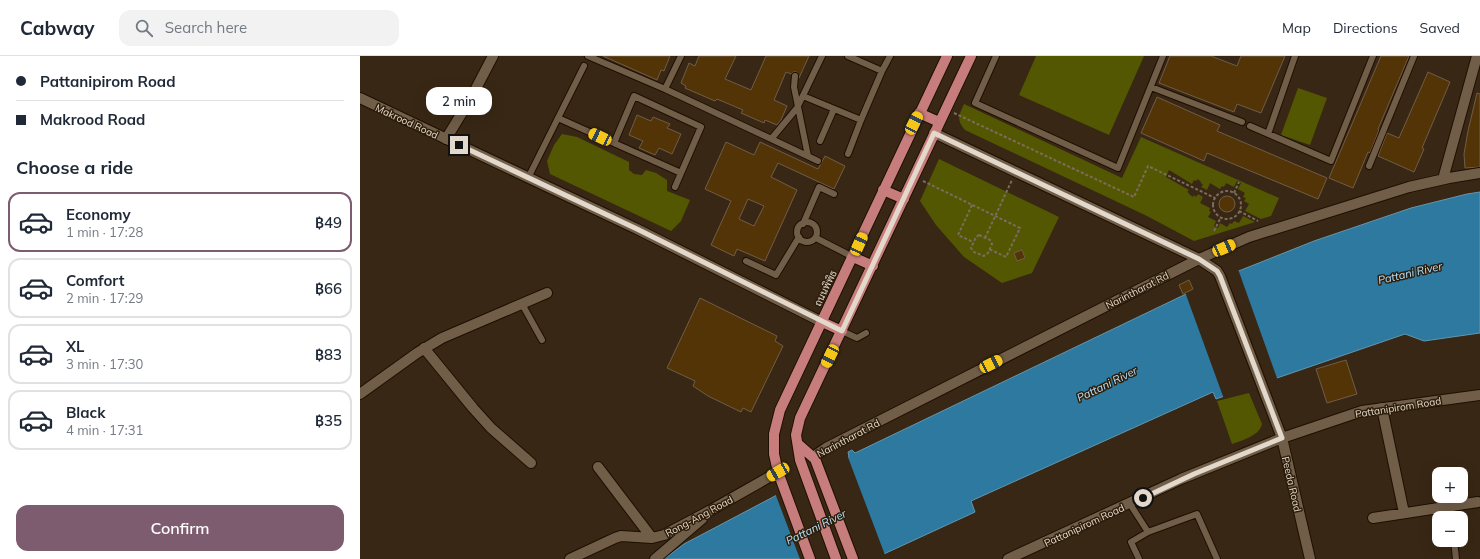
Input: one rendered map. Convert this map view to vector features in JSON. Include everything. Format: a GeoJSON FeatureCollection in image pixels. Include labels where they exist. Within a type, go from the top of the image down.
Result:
{"type":"FeatureCollection","features":[{"type":"Feature","properties":{"kind":"main road","name":"ถนนพิพิธ"},"geometry":{"type":"LineString","coordinates":[[810,559],[780,477],[774,454],[774,434],[780,410],[946,56]]}},
{"type":"Feature","properties":{"kind":"main road"},"geometry":{"type":"LineString","coordinates":[[836,559],[800,460],[796,435],[800,418],[971,56]]}},
{"type":"Feature","properties":{"kind":"main road"},"geometry":{"type":"LineString","coordinates":[[919,113],[939,122]]}},
{"type":"Feature","properties":{"kind":"main road"},"geometry":{"type":"LineString","coordinates":[[884,190],[904,199]]}},
{"type":"Feature","properties":{"kind":"main road"},"geometry":{"type":"LineString","coordinates":[[853,257],[873,266]]}},
{"type":"Feature","properties":{"kind":"main road"},"geometry":{"type":"LineString","coordinates":[[822,322],[842,331]]}},
{"type":"Feature","properties":{"kind":"main road"},"geometry":{"type":"LineString","coordinates":[[798,444],[814,458],[853,559]]}},
{"type":"Feature","properties":{"kind":"street"},"geometry":{"type":"LineString","coordinates":[[446,139],[471,98],[493,56]]}},
{"type":"Feature","properties":{"kind":"street"},"geometry":{"type":"LineString","coordinates":[[1443,179],[1478,56]]}},
{"type":"Feature","properties":{"kind":"street","name":"Makrood Road"},"geometry":{"type":"LineString","coordinates":[[360,98],[637,229],[822,322]]}},
{"type":"Feature","properties":{"kind":"street"},"geometry":{"type":"LineString","coordinates":[[934,133],[1199,259]]}},
{"type":"Feature","properties":{"kind":"street","name":"Narintharat Rd"},"geometry":{"type":"LineString","coordinates":[[814,458],[826,448],[1199,259],[1248,237],[1409,187],[1443,179],[1480,173]]}},
{"type":"Feature","properties":{"kind":"street","name":"Peeda Road"},"geometry":{"type":"LineString","coordinates":[[1199,259],[1217,271],[1220,276],[1282,438],[1310,559]]}},
{"type":"Feature","properties":{"kind":"street"},"geometry":{"type":"LineString","coordinates":[[360,394],[424,348],[442,338],[547,293]]}},
{"type":"Feature","properties":{"kind":"street"},"geometry":{"type":"LineString","coordinates":[[424,348],[491,428],[531,463]]}},
{"type":"Feature","properties":{"kind":"street","name":"Pattanipirom Road"},"geometry":{"type":"LineString","coordinates":[[1008,559],[1181,480],[1282,438],[1362,411],[1480,395]]}},
{"type":"Feature","properties":{"kind":"street"},"geometry":{"type":"LineString","coordinates":[[1382,408],[1404,513]]}},
{"type":"Feature","properties":{"kind":"street"},"geometry":{"type":"LineString","coordinates":[[598,467],[652,538]]}},
{"type":"Feature","properties":{"kind":"street","name":"Rong-Ang Road"},"geometry":{"type":"LineString","coordinates":[[570,559],[621,536],[652,538],[664,535],[711,510],[780,477]]}},
{"type":"Feature","properties":{"kind":"street"},"geometry":{"type":"LineString","coordinates":[[1373,518],[1478,502]]}},
{"type":"Feature","properties":{"kind":"street"},"geometry":{"type":"LineString","coordinates":[[655,559],[689,531],[711,510]]}},
{"type":"Feature","properties":{"kind":"lane"},"geometry":{"type":"LineString","coordinates":[[588,56],[665,89],[772,138],[818,161]]}},
{"type":"Feature","properties":{"kind":"lane"},"geometry":{"type":"LineString","coordinates":[[665,89],[682,56]]}},
{"type":"Feature","properties":{"kind":"lane"},"geometry":{"type":"LineString","coordinates":[[772,138],[797,108],[822,56]]}},
{"type":"Feature","properties":{"kind":"lane"},"geometry":{"type":"LineString","coordinates":[[848,56],[882,70]]}},
{"type":"Feature","properties":{"kind":"lane"},"geometry":{"type":"LineString","coordinates":[[848,154],[882,70],[890,56]]}},
{"type":"Feature","properties":{"kind":"lane"},"geometry":{"type":"LineString","coordinates":[[996,56],[975,103],[1118,168],[1163,56]]}},
{"type":"Feature","properties":{"kind":"lane"},"geometry":{"type":"LineString","coordinates":[[1268,134],[1295,56]]}},
{"type":"Feature","properties":{"kind":"lane"},"geometry":{"type":"LineString","coordinates":[[1250,126],[1331,161],[1373,56]]}},
{"type":"Feature","properties":{"kind":"lane"},"geometry":{"type":"LineString","coordinates":[[1368,166],[1414,56]]}},
{"type":"Feature","properties":{"kind":"lane"},"geometry":{"type":"LineString","coordinates":[[528,178],[584,66]]}},
{"type":"Feature","properties":{"kind":"lane"},"geometry":{"type":"LineString","coordinates":[[794,76],[797,108],[808,156]]}},
{"type":"Feature","properties":{"kind":"lane"},"geometry":{"type":"LineString","coordinates":[[1151,87],[1242,122]]}},
{"type":"Feature","properties":{"kind":"lane"},"geometry":{"type":"LineString","coordinates":[[614,143],[634,96],[700,127],[675,187]]}},
{"type":"Feature","properties":{"kind":"lane"},"geometry":{"type":"LineString","coordinates":[[803,96],[861,120]]}},
{"type":"Feature","properties":{"kind":"lane"},"geometry":{"type":"LineString","coordinates":[[820,141],[834,109]]}},
{"type":"Feature","properties":{"kind":"lane"},"geometry":{"type":"LineString","coordinates":[[558,118],[681,173]]}},
{"type":"Feature","properties":{"kind":"lane"},"geometry":{"type":"LineString","coordinates":[[802,224],[808,222],[816,227],[818,233],[816,238],[812,241],[802,241],[797,232],[818,187],[834,194]]}},
{"type":"Feature","properties":{"kind":"lane"},"geometry":{"type":"LineString","coordinates":[[746,261],[776,275],[799,237]]}},
{"type":"Feature","properties":{"kind":"lane"},"geometry":{"type":"LineString","coordinates":[[816,238],[853,257]]}},
{"type":"Feature","properties":{"kind":"lane"},"geometry":{"type":"LineString","coordinates":[[522,304],[542,340]]}},
{"type":"Feature","properties":{"kind":"lane"},"geometry":{"type":"LineString","coordinates":[[842,331],[857,338],[866,332]]}},
{"type":"Feature","properties":{"kind":"lane"},"geometry":{"type":"LineString","coordinates":[[1130,504],[1148,532]]}},
{"type":"Feature","properties":{"kind":"lane"},"geometry":{"type":"LineString","coordinates":[[1451,506],[1451,511]]}},
{"type":"Feature","properties":{"kind":"lane"},"geometry":{"type":"LineString","coordinates":[[1139,559],[1130,542],[1148,532],[1197,514],[1217,559]]}},
{"type":"Feature","properties":{"kind":"lane"},"geometry":{"type":"LineString","coordinates":[[1455,547],[1456,559]]}},
{"type":"Feature","properties":{"kind":"path"},"geometry":{"type":"LineString","coordinates":[[945,110],[1134,197],[1148,166],[1215,198]]}},
{"type":"Feature","properties":{"kind":"path"},"geometry":{"type":"LineString","coordinates":[[985,238],[1016,172]]}},
{"type":"Feature","properties":{"kind":"path"},"geometry":{"type":"LineString","coordinates":[[914,177],[1020,228],[1006,257],[989,249]]}},
{"type":"Feature","properties":{"kind":"path"},"geometry":{"type":"LineString","coordinates":[[1234,193],[1239,182]]}},
{"type":"Feature","properties":{"kind":"path"},"geometry":{"type":"LineString","coordinates":[[1224,191],[1234,193],[1239,198],[1239,211],[1232,217],[1221,217],[1214,209],[1215,198],[1224,191]]}},
{"type":"Feature","properties":{"kind":"path"},"geometry":{"type":"LineString","coordinates":[[972,205],[958,235],[974,242]]}},
{"type":"Feature","properties":{"kind":"path"},"geometry":{"type":"LineString","coordinates":[[1239,211],[1258,220]]}},
{"type":"Feature","properties":{"kind":"path"},"geometry":{"type":"LineString","coordinates":[[1214,231],[1221,217]]}},
{"type":"Feature","properties":{"kind":"path"},"geometry":{"type":"LineString","coordinates":[[979,235],[990,240],[992,244],[988,253],[984,256],[974,252],[971,248],[974,242],[976,237],[979,235]]}},
{"type":"Feature","properties":{"kind":"shaded area"},"geometry":{"type":"Polygon","coordinates":[[[1036,56],[1144,56],[1109,135],[1019,95],[1036,56]]]}},
{"type":"Feature","properties":{"kind":"shaded area"},"geometry":{"type":"Polygon","coordinates":[[[1298,88],[1327,98],[1310,145],[1281,135],[1298,88]]]}},
{"type":"Feature","properties":{"kind":"shaded area"},"geometry":{"type":"Polygon","coordinates":[[[964,104],[1122,178],[1141,137],[1279,198],[1271,216],[1261,219],[1245,211],[1249,204],[1244,201],[1246,198],[1243,197],[1245,193],[1238,189],[1241,183],[1237,181],[1234,187],[1226,183],[1224,187],[1222,186],[1220,189],[1210,183],[1207,190],[1201,187],[1203,185],[1198,179],[1196,181],[1194,180],[1192,184],[1169,170],[1166,177],[1189,190],[1187,192],[1193,197],[1194,195],[1196,197],[1198,194],[1203,197],[1200,203],[1210,208],[1209,211],[1211,212],[1208,217],[1216,221],[1214,226],[1218,228],[1220,223],[1227,227],[1234,221],[1239,223],[1243,216],[1255,222],[1194,241],[1147,216],[965,130],[959,120],[964,104]]]}},
{"type":"Feature","properties":{"kind":"shaded area"},"geometry":{"type":"Polygon","coordinates":[[[562,134],[577,137],[629,162],[629,170],[634,174],[642,175],[646,170],[656,173],[667,180],[667,191],[690,200],[681,221],[671,231],[550,174],[547,161],[554,145],[562,134]]]}},
{"type":"Feature","properties":{"kind":"shaded area"},"geometry":{"type":"Polygon","coordinates":[[[939,159],[1059,217],[1032,273],[1002,283],[964,257],[936,225],[920,201],[939,159]]]}},
{"type":"Feature","properties":{"kind":"shaded area"},"geometry":{"type":"Polygon","coordinates":[[[1249,393],[1262,424],[1258,432],[1254,435],[1232,444],[1217,401],[1249,393]]]}},
{"type":"Feature","properties":{"kind":"water","name":"Pattani River"},"geometry":{"type":"Polygon","coordinates":[[[1480,192],[1480,333],[1424,341],[1405,334],[1216,399],[1213,392],[971,501],[975,512],[873,559],[664,559],[684,544],[849,457],[848,452],[852,450],[855,453],[1211,282],[1314,241],[1411,208],[1480,192]]]}},
{"type":"Feature","properties":{"kind":"pier"},"geometry":{"type":"Polygon","coordinates":[[[1238,269],[1278,381],[1224,399],[1185,292],[1238,269]]]}},
{"type":"Feature","properties":{"kind":"pier"},"geometry":{"type":"Polygon","coordinates":[[[846,452],[885,555],[877,559],[800,559],[775,493],[847,456],[846,452]]]}},
{"type":"Feature","properties":{"kind":"building"},"geometry":{"type":"Polygon","coordinates":[[[603,56],[670,56],[664,71],[661,70],[657,80],[603,56]]]}},
{"type":"Feature","properties":{"kind":"building"},"geometry":{"type":"Polygon","coordinates":[[[699,56],[736,56],[725,79],[751,90],[766,56],[809,56],[799,78],[797,72],[793,72],[791,74],[786,72],[774,100],[787,106],[781,120],[777,125],[765,120],[764,123],[741,113],[743,110],[717,99],[715,101],[685,88],[686,86],[681,83],[689,63],[695,66],[699,56]]]}},
{"type":"Feature","properties":{"kind":"building"},"geometry":{"type":"Polygon","coordinates":[[[1170,56],[1211,56],[1237,66],[1241,56],[1285,56],[1261,113],[1237,104],[1234,112],[1159,83],[1170,56]]]}},
{"type":"Feature","properties":{"kind":"building"},"geometry":{"type":"Polygon","coordinates":[[[1381,56],[1409,56],[1378,129],[1379,130],[1370,153],[1368,152],[1353,188],[1329,178],[1381,56]]]}},
{"type":"Feature","properties":{"kind":"building"},"geometry":{"type":"Polygon","coordinates":[[[1428,72],[1450,82],[1422,148],[1424,149],[1414,172],[1378,156],[1387,133],[1399,138],[1428,72]]]}},
{"type":"Feature","properties":{"kind":"building"},"geometry":{"type":"Polygon","coordinates":[[[1477,93],[1480,94],[1480,167],[1465,168],[1464,154],[1477,93]]]}},
{"type":"Feature","properties":{"kind":"building"},"geometry":{"type":"Polygon","coordinates":[[[1157,97],[1220,125],[1217,131],[1327,178],[1318,199],[1207,153],[1204,161],[1141,133],[1157,97]]]}},
{"type":"Feature","properties":{"kind":"building"},"geometry":{"type":"Polygon","coordinates":[[[637,115],[651,121],[653,117],[670,124],[667,128],[681,134],[672,154],[659,148],[655,155],[639,148],[643,141],[629,135],[637,115]]]}},
{"type":"Feature","properties":{"kind":"building"},"geometry":{"type":"Polygon","coordinates":[[[726,142],[754,155],[760,142],[818,169],[825,156],[845,166],[834,189],[778,163],[771,177],[797,190],[765,261],[737,249],[734,256],[711,245],[731,201],[705,189],[726,142]],[[748,199],[739,219],[754,226],[764,206],[748,199]]]}},
{"type":"Feature","properties":{"kind":"building"},"geometry":{"type":"Polygon","coordinates":[[[1227,196],[1234,201],[1235,204],[1230,211],[1227,212],[1220,207],[1219,204],[1224,197],[1227,196]]]}},
{"type":"Feature","properties":{"kind":"building"},"geometry":{"type":"Polygon","coordinates":[[[1022,250],[1025,258],[1017,261],[1014,253],[1022,250]]]}},
{"type":"Feature","properties":{"kind":"building"},"geometry":{"type":"Polygon","coordinates":[[[1189,280],[1193,289],[1183,294],[1179,285],[1189,280]]]}},
{"type":"Feature","properties":{"kind":"building"},"geometry":{"type":"Polygon","coordinates":[[[700,298],[777,336],[775,341],[783,346],[751,412],[743,408],[741,412],[708,396],[693,386],[695,381],[667,368],[700,298]]]}},
{"type":"Feature","properties":{"kind":"building"},"geometry":{"type":"Polygon","coordinates":[[[1346,360],[1357,394],[1327,403],[1316,369],[1346,360]]]}},
{"type":"Feature","properties":{"kind":"route"},"geometry":{"type":"LineString","coordinates":[[459,145],[637,229],[842,331],[934,133],[1209,264],[1220,276],[1282,438],[1194,474],[1143,498]]}}]}
